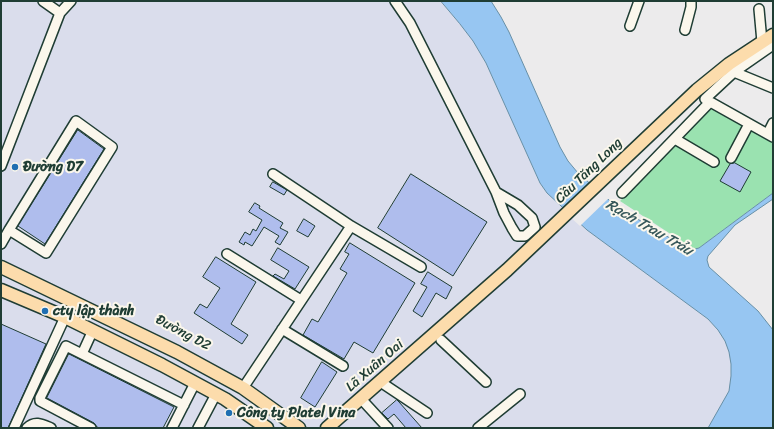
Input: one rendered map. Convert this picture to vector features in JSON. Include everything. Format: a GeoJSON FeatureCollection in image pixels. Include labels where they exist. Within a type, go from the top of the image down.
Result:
{"type":"FeatureCollection","features":[{"type":"Feature","properties":{"kind":"main road"},"geometry":{"type":"LineString","coordinates":[[765,43],[773,35]]}},
{"type":"Feature","properties":{"kind":"main road","name":"Cầu Tăng Long"},"geometry":{"type":"LineString","coordinates":[[443,326],[507,270],[697,90],[729,64],[765,43]]}},
{"type":"Feature","properties":{"kind":"main road","name":"Đường D2"},"geometry":{"type":"LineString","coordinates":[[4,268],[172,349],[243,388],[299,428]]}},
{"type":"Feature","properties":{"kind":"main road"},"geometry":{"type":"LineString","coordinates":[[1,290],[96,332],[162,365],[216,394],[267,428]]}},
{"type":"Feature","properties":{"kind":"main road"},"geometry":{"type":"LineString","coordinates":[[1,294],[47,315],[61,316]]}},
{"type":"Feature","properties":{"kind":"main road","name":"Lã Xuân Oai"},"geometry":{"type":"LineString","coordinates":[[327,428],[443,326]]}},
{"type":"Feature","properties":{"kind":"street"},"geometry":{"type":"LineString","coordinates":[[43,1],[60,13]]}},
{"type":"Feature","properties":{"kind":"street"},"geometry":{"type":"LineString","coordinates":[[1,166],[60,13],[71,1]]}},
{"type":"Feature","properties":{"kind":"street"},"geometry":{"type":"LineString","coordinates":[[395,1],[410,23],[496,192],[504,213],[512,228],[518,236],[525,236],[535,228],[532,218],[518,205],[496,192]]}},
{"type":"Feature","properties":{"kind":"street"},"geometry":{"type":"LineString","coordinates":[[630,26],[639,1]]}},
{"type":"Feature","properties":{"kind":"street"},"geometry":{"type":"LineString","coordinates":[[685,30],[691,7],[691,1]]}},
{"type":"Feature","properties":{"kind":"street"},"geometry":{"type":"LineString","coordinates":[[622,193],[675,139],[707,100],[765,43],[759,9]]}},
{"type":"Feature","properties":{"kind":"street"},"geometry":{"type":"LineString","coordinates":[[734,72],[773,88]]}},
{"type":"Feature","properties":{"kind":"street"},"geometry":{"type":"LineString","coordinates":[[707,100],[749,124],[772,129]]}},
{"type":"Feature","properties":{"kind":"street"},"geometry":{"type":"LineString","coordinates":[[1,244],[9,230],[76,121],[112,147],[46,253],[9,230]]}},
{"type":"Feature","properties":{"kind":"street"},"geometry":{"type":"LineString","coordinates":[[731,158],[749,124]]}},
{"type":"Feature","properties":{"kind":"street"},"geometry":{"type":"LineString","coordinates":[[675,139],[714,162]]}},
{"type":"Feature","properties":{"kind":"street"},"geometry":{"type":"LineString","coordinates":[[273,174],[351,226],[421,267]]}},
{"type":"Feature","properties":{"kind":"street"},"geometry":{"type":"LineString","coordinates":[[243,388],[351,226]]}},
{"type":"Feature","properties":{"kind":"street"},"geometry":{"type":"LineString","coordinates":[[227,254],[301,300]]}},
{"type":"Feature","properties":{"kind":"street"},"geometry":{"type":"LineString","coordinates":[[14,428],[61,316]]}},
{"type":"Feature","properties":{"kind":"street"},"geometry":{"type":"LineString","coordinates":[[282,329],[343,366]]}},
{"type":"Feature","properties":{"kind":"street"},"geometry":{"type":"LineString","coordinates":[[82,354],[96,332]]}},
{"type":"Feature","properties":{"kind":"street"},"geometry":{"type":"LineString","coordinates":[[441,340],[486,382]]}},
{"type":"Feature","properties":{"kind":"street"},"geometry":{"type":"LineString","coordinates":[[90,428],[40,401],[40,398],[66,346],[184,405]]}},
{"type":"Feature","properties":{"kind":"street"},"geometry":{"type":"LineString","coordinates":[[172,428],[184,405],[192,381]]}},
{"type":"Feature","properties":{"kind":"street"},"geometry":{"type":"LineString","coordinates":[[385,385],[427,413]]}},
{"type":"Feature","properties":{"kind":"street"},"geometry":{"type":"LineString","coordinates":[[198,428],[216,394]]}},
{"type":"Feature","properties":{"kind":"street"},"geometry":{"type":"LineString","coordinates":[[481,427],[520,394]]}},
{"type":"Feature","properties":{"kind":"street"},"geometry":{"type":"LineString","coordinates":[[364,402],[388,428]]}},
{"type":"Feature","properties":{"kind":"street"},"geometry":{"type":"LineString","coordinates":[[27,428],[34,423],[42,424],[51,428]]}},
{"type":"Feature","properties":{"kind":"shaded area"},"geometry":{"type":"Polygon","coordinates":[[[1,1],[441,1],[473,41],[486,63],[540,183],[547,193],[587,230],[708,319],[773,382],[773,428],[1,428],[1,1]]]}},
{"type":"Feature","properties":{"kind":"green space"},"geometry":{"type":"Polygon","coordinates":[[[710,109],[724,113],[773,142],[773,193],[695,250],[620,201],[710,109]]]}},
{"type":"Feature","properties":{"kind":"water","name":"Rạch Trau Trảu"},"geometry":{"type":"Polygon","coordinates":[[[441,1],[491,1],[509,32],[560,147],[568,161],[578,173],[617,207],[687,248],[691,250],[699,248],[773,193],[773,199],[735,225],[708,256],[707,260],[709,267],[758,311],[773,330],[773,428],[708,428],[729,391],[731,364],[725,341],[708,319],[587,230],[547,193],[540,183],[486,63],[473,41],[441,1]]]}},
{"type":"Feature","properties":{"kind":"pier"},"geometry":{"type":"Polygon","coordinates":[[[599,189],[609,198],[580,226],[570,217],[599,189]]]}},
{"type":"Feature","properties":{"kind":"building"},"geometry":{"type":"Polygon","coordinates":[[[78,130],[104,149],[45,244],[18,226],[78,130]]]}},
{"type":"Feature","properties":{"kind":"building"},"geometry":{"type":"Polygon","coordinates":[[[735,163],[751,172],[740,192],[720,181],[730,164],[735,163]]]}},
{"type":"Feature","properties":{"kind":"building"},"geometry":{"type":"Polygon","coordinates":[[[411,174],[487,222],[453,276],[378,228],[411,174]]]}},
{"type":"Feature","properties":{"kind":"building"},"geometry":{"type":"Polygon","coordinates":[[[273,182],[287,190],[284,195],[270,187],[273,182]]]}},
{"type":"Feature","properties":{"kind":"building"},"geometry":{"type":"Polygon","coordinates":[[[255,203],[260,206],[259,208],[283,223],[280,228],[288,232],[280,245],[275,242],[279,236],[264,227],[252,246],[245,242],[244,245],[239,242],[245,232],[250,235],[253,229],[256,231],[262,220],[249,212],[255,203]]]}},
{"type":"Feature","properties":{"kind":"building"},"geometry":{"type":"Polygon","coordinates":[[[304,219],[315,226],[308,237],[297,231],[304,219]]]}},
{"type":"Feature","properties":{"kind":"building"},"geometry":{"type":"Polygon","coordinates":[[[350,243],[415,283],[373,353],[354,342],[344,359],[303,335],[312,319],[318,322],[347,273],[340,269],[349,254],[345,252],[350,243]]]}},
{"type":"Feature","properties":{"kind":"building"},"geometry":{"type":"Polygon","coordinates":[[[278,248],[309,267],[295,289],[273,276],[275,274],[284,279],[289,271],[271,260],[278,248]]]}},
{"type":"Feature","properties":{"kind":"building"},"geometry":{"type":"Polygon","coordinates":[[[216,257],[256,282],[231,324],[248,335],[242,344],[194,313],[200,304],[207,308],[220,288],[203,277],[216,257]]]}},
{"type":"Feature","properties":{"kind":"building"},"geometry":{"type":"Polygon","coordinates":[[[428,272],[452,287],[446,299],[436,293],[422,317],[413,311],[427,287],[421,284],[428,272]]]}},
{"type":"Feature","properties":{"kind":"building"},"geometry":{"type":"Polygon","coordinates":[[[1,324],[46,344],[8,428],[1,428],[1,324]]]}},
{"type":"Feature","properties":{"kind":"building"},"geometry":{"type":"Polygon","coordinates":[[[69,354],[174,407],[163,428],[99,428],[94,423],[47,398],[69,354]]]}},
{"type":"Feature","properties":{"kind":"building"},"geometry":{"type":"Polygon","coordinates":[[[322,362],[337,372],[315,407],[301,398],[322,362]]]}},
{"type":"Feature","properties":{"kind":"building"},"geometry":{"type":"Polygon","coordinates":[[[397,400],[422,428],[406,428],[394,414],[388,419],[382,413],[397,400]]]}},
{"type":"Feature","properties":{"kind":"place","name":"Đường D7"},"geometry":{"type":"Point","coordinates":[15,167]}},
{"type":"Feature","properties":{"kind":"place","name":"cty lập thành"},"geometry":{"type":"Point","coordinates":[45,311]}},
{"type":"Feature","properties":{"kind":"place","name":"Công ty Platel Vina"},"geometry":{"type":"Point","coordinates":[229,413]}}]}
